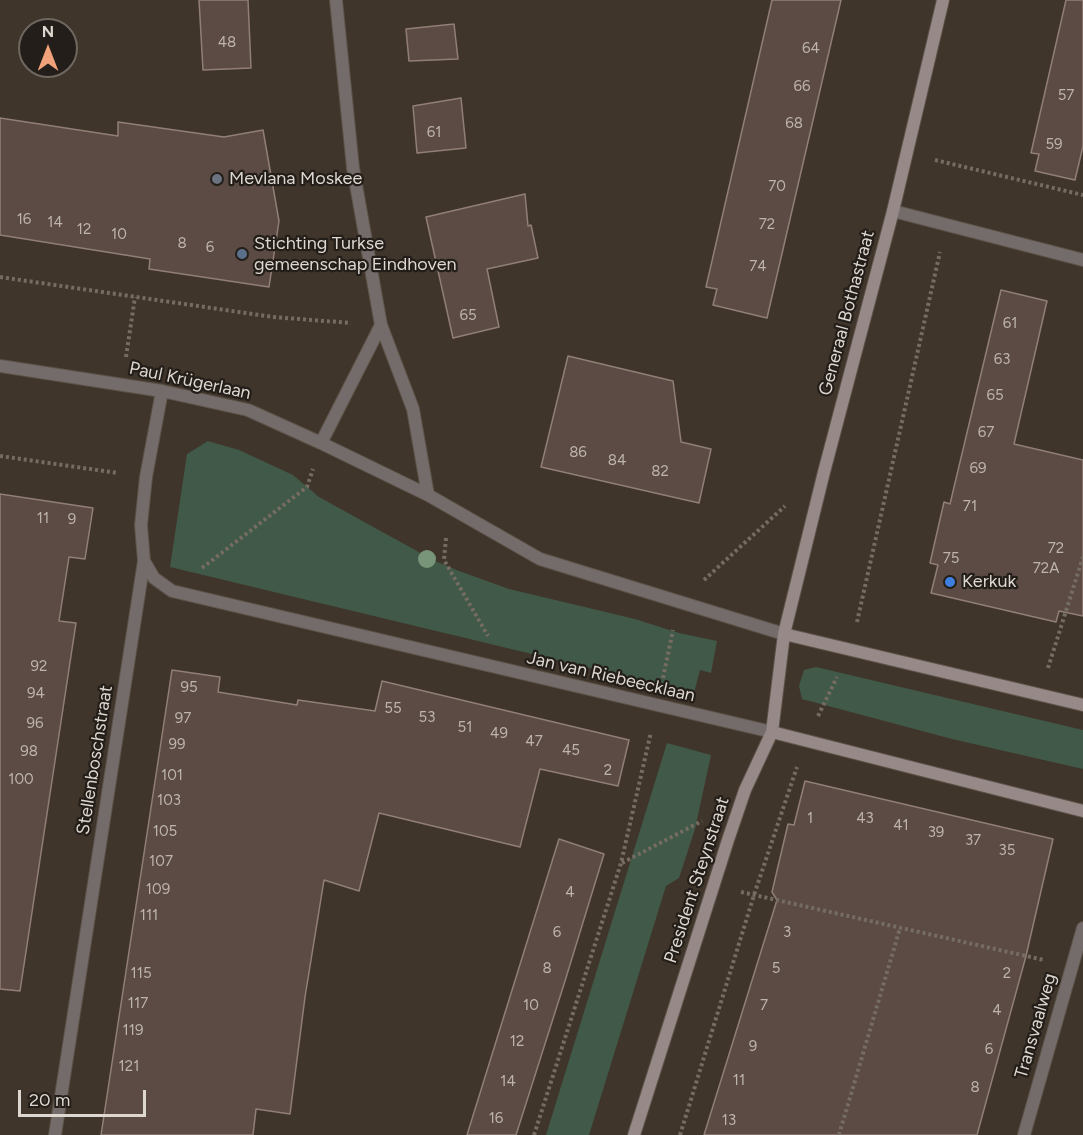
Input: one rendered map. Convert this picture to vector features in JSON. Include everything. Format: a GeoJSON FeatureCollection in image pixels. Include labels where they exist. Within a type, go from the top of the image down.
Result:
{"type":"FeatureCollection","features":[{"type":"Feature","properties":{"kind":"street"},"geometry":{"type":"LineString","coordinates":[[336,0],[353,168],[381,325],[413,409],[428,495],[540,559],[784,634],[1083,705]]}},
{"type":"Feature","properties":{"kind":"street","name":"Generaal Bothastraat"},"geometry":{"type":"LineString","coordinates":[[784,634],[893,211],[943,0]]}},
{"type":"Feature","properties":{"kind":"street"},"geometry":{"type":"LineString","coordinates":[[893,211],[1083,260]]}},
{"type":"Feature","properties":{"kind":"street"},"geometry":{"type":"LineString","coordinates":[[321,442],[381,325]]}},
{"type":"Feature","properties":{"kind":"street","name":"Paul Krügerlaan"},"geometry":{"type":"LineString","coordinates":[[0,366],[162,391],[248,410],[321,442],[428,495]]}},
{"type":"Feature","properties":{"kind":"street","name":"Stellenboschstraat"},"geometry":{"type":"LineString","coordinates":[[55,1135],[144,561],[141,525],[146,477],[162,391]]}},
{"type":"Feature","properties":{"kind":"street","name":"Jan van Riebeecklaan"},"geometry":{"type":"LineString","coordinates":[[144,561],[154,578],[172,591],[807,740],[1083,812]]}},
{"type":"Feature","properties":{"kind":"street","name":"President Steynstraat"},"geometry":{"type":"LineString","coordinates":[[634,1135],[745,790],[772,732],[784,634]]}},
{"type":"Feature","properties":{"kind":"street","name":"Transvaalweg"},"geometry":{"type":"LineString","coordinates":[[1024,1135],[1083,927]]}},
{"type":"Feature","properties":{"kind":"path"},"geometry":{"type":"LineString","coordinates":[[906,153],[1083,195]]}},
{"type":"Feature","properties":{"kind":"path"},"geometry":{"type":"LineString","coordinates":[[680,1135],[754,895],[807,740],[850,650],[946,225]]}},
{"type":"Feature","properties":{"kind":"path"},"geometry":{"type":"LineString","coordinates":[[0,277],[273,317],[381,325]]}},
{"type":"Feature","properties":{"kind":"path"},"geometry":{"type":"LineString","coordinates":[[122,385],[135,297]]}},
{"type":"Feature","properties":{"kind":"path"},"geometry":{"type":"LineString","coordinates":[[172,591],[307,487],[321,442]]}},
{"type":"Feature","properties":{"kind":"path"},"geometry":{"type":"LineString","coordinates":[[0,456],[146,477]]}},
{"type":"Feature","properties":{"kind":"path"},"geometry":{"type":"LineString","coordinates":[[534,1135],[621,863],[679,602],[824,472]]}},
{"type":"Feature","properties":{"kind":"path"},"geometry":{"type":"LineString","coordinates":[[449,507],[444,560],[493,644],[489,667]]}},
{"type":"Feature","properties":{"kind":"path"},"geometry":{"type":"LineString","coordinates":[[1040,695],[1083,557]]}},
{"type":"Feature","properties":{"kind":"path"},"geometry":{"type":"LineString","coordinates":[[621,863],[702,821]]}},
{"type":"Feature","properties":{"kind":"path"},"geometry":{"type":"LineString","coordinates":[[714,886],[1072,966]]}},
{"type":"Feature","properties":{"kind":"path"},"geometry":{"type":"LineString","coordinates":[[839,1135],[900,928]]}},
{"type":"Feature","properties":{"kind":"green space"},"geometry":{"type":"Polygon","coordinates":[[[208,441],[239,450],[293,475],[319,497],[435,561],[459,571],[509,589],[717,641],[711,673],[700,670],[694,693],[170,567],[187,454],[208,441]]]}},
{"type":"Feature","properties":{"kind":"green space"},"geometry":{"type":"Polygon","coordinates":[[[816,667],[1083,730],[1083,769],[952,739],[802,699],[799,686],[804,670],[816,667]]]}},
{"type":"Feature","properties":{"kind":"green space"},"geometry":{"type":"Polygon","coordinates":[[[667,743],[711,755],[695,829],[679,878],[666,886],[589,1135],[546,1135],[667,743]]]}},
{"type":"Feature","properties":{"kind":"building"},"geometry":{"type":"Polygon","coordinates":[[[199,0],[248,0],[251,68],[203,70],[199,0]]]}},
{"type":"Feature","properties":{"kind":"building"},"geometry":{"type":"Polygon","coordinates":[[[772,0],[841,0],[767,318],[713,305],[717,289],[706,287],[772,0]]]}},
{"type":"Feature","properties":{"kind":"building"},"geometry":{"type":"Polygon","coordinates":[[[1066,0],[1083,0],[1083,146],[1075,180],[1035,171],[1039,154],[1031,153],[1066,0]]]}},
{"type":"Feature","properties":{"kind":"building"},"geometry":{"type":"Polygon","coordinates":[[[454,24],[458,59],[409,61],[406,29],[454,24]]]}},
{"type":"Feature","properties":{"kind":"building"},"geometry":{"type":"Polygon","coordinates":[[[461,98],[466,148],[417,153],[413,106],[461,98]]]}},
{"type":"Feature","properties":{"kind":"building"},"geometry":{"type":"Polygon","coordinates":[[[0,118],[118,136],[118,122],[224,137],[263,130],[279,221],[269,287],[149,269],[150,259],[0,235],[0,118]]]}},
{"type":"Feature","properties":{"kind":"building"},"geometry":{"type":"Polygon","coordinates":[[[525,194],[528,226],[531,225],[538,258],[487,269],[499,327],[453,338],[426,217],[525,194]]]}},
{"type":"Feature","properties":{"kind":"building"},"geometry":{"type":"Polygon","coordinates":[[[1001,290],[1047,301],[1014,444],[1083,460],[1083,616],[1059,611],[1056,622],[931,593],[938,565],[930,563],[944,502],[950,504],[1001,290]]]}},
{"type":"Feature","properties":{"kind":"building"},"geometry":{"type":"Polygon","coordinates":[[[568,356],[673,381],[681,442],[711,449],[699,503],[541,467],[568,356]]]}},
{"type":"Feature","properties":{"kind":"building"},"geometry":{"type":"Polygon","coordinates":[[[0,494],[93,508],[85,559],[69,557],[59,621],[76,623],[20,991],[0,989],[0,494]]]}},
{"type":"Feature","properties":{"kind":"building"},"geometry":{"type":"Polygon","coordinates":[[[172,670],[220,677],[218,692],[297,705],[298,700],[375,711],[382,681],[629,740],[618,786],[540,769],[520,847],[379,813],[359,891],[324,880],[305,997],[290,1114],[256,1109],[253,1135],[101,1135],[172,670]]]}},
{"type":"Feature","properties":{"kind":"building"},"geometry":{"type":"Polygon","coordinates":[[[805,781],[1053,839],[1026,956],[977,1135],[704,1135],[777,900],[772,892],[788,824],[794,825],[805,781]]]}},
{"type":"Feature","properties":{"kind":"building"},"geometry":{"type":"Polygon","coordinates":[[[559,839],[604,854],[565,981],[516,1135],[467,1135],[559,839]]]}},
{"type":"Feature","properties":{"kind":"place","name":"Mevlana Moskee"},"geometry":{"type":"Point","coordinates":[217,179]}},
{"type":"Feature","properties":{"kind":"place","name":"Stichting Turkse gemeenschap Eindhoven"},"geometry":{"type":"Point","coordinates":[242,254]}},
{"type":"Feature","properties":{"kind":"place","name":"Kerkuk"},"geometry":{"type":"Point","coordinates":[950,582]}}]}
